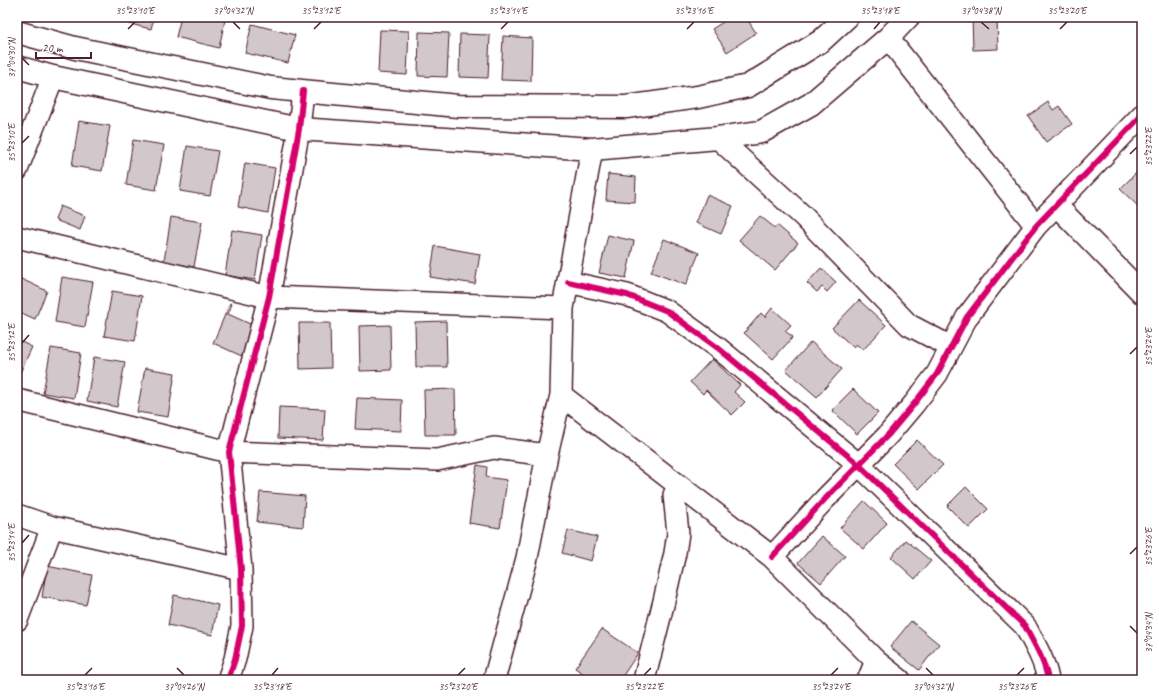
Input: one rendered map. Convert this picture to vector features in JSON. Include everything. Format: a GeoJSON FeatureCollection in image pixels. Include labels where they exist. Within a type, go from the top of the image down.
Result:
{"type":"FeatureCollection","features":[{"type":"Feature","properties":{"kind":"main road"},"geometry":{"type":"LineString","coordinates":[[17,32],[82,49],[271,88],[458,106],[626,107],[698,97],[748,86],[821,41],[846,17]]}},
{"type":"Feature","properties":{"kind":"main road"},"geometry":{"type":"LineString","coordinates":[[17,67],[52,77],[299,129],[592,149],[718,138],[761,132],[811,104],[888,38],[908,17]]}},
{"type":"Feature","properties":{"kind":"street"},"geometry":{"type":"LineString","coordinates":[[888,38],[1036,226]]}},
{"type":"Feature","properties":{"kind":"street"},"geometry":{"type":"LineString","coordinates":[[17,170],[52,77]]}},
{"type":"Feature","properties":{"kind":"street"},"geometry":{"type":"LineString","coordinates":[[228,680],[235,659],[242,626],[241,569],[229,452],[269,297],[299,129],[303,91]]}},
{"type":"Feature","properties":{"kind":"street"},"geometry":{"type":"LineString","coordinates":[[772,557],[858,464],[888,435],[933,380],[967,317],[1036,226],[1142,115]]}},
{"type":"Feature","properties":{"kind":"street"},"geometry":{"type":"LineString","coordinates":[[718,138],[803,216],[909,325],[951,347]]}},
{"type":"Feature","properties":{"kind":"street"},"geometry":{"type":"LineString","coordinates":[[494,680],[527,558],[547,455],[561,395],[563,308],[592,149]]}},
{"type":"Feature","properties":{"kind":"street"},"geometry":{"type":"LineString","coordinates":[[1056,205],[1142,293]]}},
{"type":"Feature","properties":{"kind":"street"},"geometry":{"type":"LineString","coordinates":[[17,237],[269,297],[563,308]]}},
{"type":"Feature","properties":{"kind":"street"},"geometry":{"type":"LineString","coordinates":[[568,282],[627,295],[667,311],[718,348],[858,464],[1025,626],[1038,650],[1048,680]]}},
{"type":"Feature","properties":{"kind":"street"},"geometry":{"type":"LineString","coordinates":[[561,395],[772,557],[876,661],[900,680]]}},
{"type":"Feature","properties":{"kind":"street"},"geometry":{"type":"LineString","coordinates":[[17,400],[229,452],[437,460],[494,448],[547,455]]}},
{"type":"Feature","properties":{"kind":"street"},"geometry":{"type":"LineString","coordinates":[[644,680],[675,553],[678,533],[674,495],[678,486]]}},
{"type":"Feature","properties":{"kind":"street"},"geometry":{"type":"LineString","coordinates":[[17,515],[52,527],[241,569]]}},
{"type":"Feature","properties":{"kind":"street"},"geometry":{"type":"LineString","coordinates":[[17,620],[52,527]]}},
{"type":"Feature","properties":{"kind":"street"},"geometry":{"type":"LineString","coordinates":[[868,680],[876,661]]}},
{"type":"Feature","properties":{"kind":"building"},"geometry":{"type":"Polygon","coordinates":[[[109,17],[154,17],[151,29],[109,19],[109,17]]]}},
{"type":"Feature","properties":{"kind":"building"},"geometry":{"type":"Polygon","coordinates":[[[181,17],[215,17],[225,20],[219,48],[176,37],[181,17]]]}},
{"type":"Feature","properties":{"kind":"building"},"geometry":{"type":"Polygon","coordinates":[[[731,17],[746,17],[756,33],[727,52],[712,29],[731,17]]]}},
{"type":"Feature","properties":{"kind":"building"},"geometry":{"type":"Polygon","coordinates":[[[972,17],[997,17],[998,49],[973,50],[972,17]]]}},
{"type":"Feature","properties":{"kind":"building"},"geometry":{"type":"Polygon","coordinates":[[[252,24],[295,35],[288,63],[245,53],[252,24]]]}},
{"type":"Feature","properties":{"kind":"building"},"geometry":{"type":"Polygon","coordinates":[[[380,30],[409,31],[407,75],[378,73],[380,30]]]}},
{"type":"Feature","properties":{"kind":"building"},"geometry":{"type":"Polygon","coordinates":[[[419,32],[449,33],[447,77],[418,76],[419,32]]]}},
{"type":"Feature","properties":{"kind":"building"},"geometry":{"type":"Polygon","coordinates":[[[460,34],[490,35],[488,78],[459,77],[460,34]]]}},
{"type":"Feature","properties":{"kind":"building"},"geometry":{"type":"Polygon","coordinates":[[[503,36],[532,38],[531,81],[501,80],[503,36]]]}},
{"type":"Feature","properties":{"kind":"building"},"geometry":{"type":"Polygon","coordinates":[[[1048,102],[1053,110],[1059,106],[1072,124],[1046,142],[1028,116],[1048,102]]]}},
{"type":"Feature","properties":{"kind":"building"},"geometry":{"type":"Polygon","coordinates":[[[79,121],[110,126],[102,171],[72,166],[79,121]]]}},
{"type":"Feature","properties":{"kind":"building"},"geometry":{"type":"Polygon","coordinates":[[[133,140],[164,145],[156,190],[126,185],[133,140]]]}},
{"type":"Feature","properties":{"kind":"building"},"geometry":{"type":"Polygon","coordinates":[[[187,146],[218,151],[210,196],[180,191],[187,146]]]}},
{"type":"Feature","properties":{"kind":"building"},"geometry":{"type":"Polygon","coordinates":[[[245,163],[275,168],[268,213],[238,207],[245,163]]]}},
{"type":"Feature","properties":{"kind":"building"},"geometry":{"type":"Polygon","coordinates":[[[1140,169],[1142,171],[1141,209],[1120,189],[1140,169]]]}},
{"type":"Feature","properties":{"kind":"building"},"geometry":{"type":"Polygon","coordinates":[[[608,174],[636,177],[635,202],[606,200],[608,174]]]}},
{"type":"Feature","properties":{"kind":"building"},"geometry":{"type":"Polygon","coordinates":[[[707,195],[733,206],[721,234],[696,223],[707,195]]]}},
{"type":"Feature","properties":{"kind":"building"},"geometry":{"type":"Polygon","coordinates":[[[60,206],[85,216],[80,230],[55,220],[60,206]]]}},
{"type":"Feature","properties":{"kind":"building"},"geometry":{"type":"Polygon","coordinates":[[[760,216],[775,228],[777,225],[798,243],[775,270],[739,240],[760,216]]]}},
{"type":"Feature","properties":{"kind":"building"},"geometry":{"type":"Polygon","coordinates":[[[171,217],[202,222],[194,267],[164,261],[171,217]]]}},
{"type":"Feature","properties":{"kind":"building"},"geometry":{"type":"Polygon","coordinates":[[[232,230],[262,235],[255,280],[225,275],[232,230]]]}},
{"type":"Feature","properties":{"kind":"building"},"geometry":{"type":"Polygon","coordinates":[[[608,235],[634,241],[626,278],[599,273],[608,235]]]}},
{"type":"Feature","properties":{"kind":"building"},"geometry":{"type":"Polygon","coordinates":[[[664,239],[699,253],[686,285],[651,272],[664,239]]]}},
{"type":"Feature","properties":{"kind":"building"},"geometry":{"type":"Polygon","coordinates":[[[435,246],[480,254],[475,284],[430,277],[435,246]]]}},
{"type":"Feature","properties":{"kind":"building"},"geometry":{"type":"Polygon","coordinates":[[[821,268],[836,282],[827,292],[822,287],[817,292],[807,283],[821,268]]]}},
{"type":"Feature","properties":{"kind":"building"},"geometry":{"type":"Polygon","coordinates":[[[17,277],[47,291],[35,319],[17,311],[17,277]]]}},
{"type":"Feature","properties":{"kind":"building"},"geometry":{"type":"Polygon","coordinates":[[[62,277],[93,282],[85,327],[55,322],[62,277]]]}},
{"type":"Feature","properties":{"kind":"building"},"geometry":{"type":"Polygon","coordinates":[[[112,291],[142,296],[135,341],[104,336],[112,291]]]}},
{"type":"Feature","properties":{"kind":"building"},"geometry":{"type":"Polygon","coordinates":[[[859,300],[886,325],[863,350],[856,344],[853,347],[832,328],[859,300]]]}},
{"type":"Feature","properties":{"kind":"building"},"geometry":{"type":"Polygon","coordinates":[[[230,303],[232,304],[228,314],[259,328],[246,358],[213,343],[230,303]]]}},
{"type":"Feature","properties":{"kind":"building"},"geometry":{"type":"Polygon","coordinates":[[[772,308],[791,325],[785,331],[793,337],[773,359],[744,333],[761,313],[765,317],[772,308]]]}},
{"type":"Feature","properties":{"kind":"building"},"geometry":{"type":"Polygon","coordinates":[[[446,321],[447,367],[416,367],[415,322],[446,321]]]}},
{"type":"Feature","properties":{"kind":"building"},"geometry":{"type":"Polygon","coordinates":[[[299,323],[330,323],[331,368],[300,369],[299,323]]]}},
{"type":"Feature","properties":{"kind":"building"},"geometry":{"type":"Polygon","coordinates":[[[390,325],[391,370],[360,371],[359,326],[390,325]]]}},
{"type":"Feature","properties":{"kind":"building"},"geometry":{"type":"Polygon","coordinates":[[[17,340],[32,347],[19,375],[17,374],[17,340]]]}},
{"type":"Feature","properties":{"kind":"building"},"geometry":{"type":"Polygon","coordinates":[[[811,342],[842,369],[817,397],[786,370],[811,342]]]}},
{"type":"Feature","properties":{"kind":"building"},"geometry":{"type":"Polygon","coordinates":[[[51,348],[81,353],[74,398],[43,393],[51,348]]]}},
{"type":"Feature","properties":{"kind":"building"},"geometry":{"type":"Polygon","coordinates":[[[94,357],[125,362],[117,407],[87,401],[94,357]]]}},
{"type":"Feature","properties":{"kind":"building"},"geometry":{"type":"Polygon","coordinates":[[[712,359],[740,385],[734,392],[745,402],[732,415],[706,390],[703,394],[690,382],[712,359]]]}},
{"type":"Feature","properties":{"kind":"building"},"geometry":{"type":"Polygon","coordinates":[[[145,368],[175,373],[168,417],[137,412],[145,368]]]}},
{"type":"Feature","properties":{"kind":"building"},"geometry":{"type":"Polygon","coordinates":[[[455,389],[456,435],[425,435],[424,390],[455,389]]]}},
{"type":"Feature","properties":{"kind":"building"},"geometry":{"type":"Polygon","coordinates":[[[853,389],[878,413],[857,434],[832,410],[853,389]]]}},
{"type":"Feature","properties":{"kind":"building"},"geometry":{"type":"Polygon","coordinates":[[[357,398],[402,400],[401,431],[355,429],[357,398]]]}},
{"type":"Feature","properties":{"kind":"building"},"geometry":{"type":"Polygon","coordinates":[[[279,407],[325,409],[323,440],[278,438],[279,407]]]}},
{"type":"Feature","properties":{"kind":"building"},"geometry":{"type":"Polygon","coordinates":[[[917,440],[943,465],[919,489],[893,464],[917,440]]]}},
{"type":"Feature","properties":{"kind":"building"},"geometry":{"type":"Polygon","coordinates":[[[477,465],[487,467],[486,477],[507,480],[500,528],[469,523],[477,465]]]}},
{"type":"Feature","properties":{"kind":"building"},"geometry":{"type":"Polygon","coordinates":[[[966,487],[988,509],[969,528],[947,506],[966,487]]]}},
{"type":"Feature","properties":{"kind":"building"},"geometry":{"type":"Polygon","coordinates":[[[260,492],[305,496],[303,527],[257,522],[260,492]]]}},
{"type":"Feature","properties":{"kind":"building"},"geometry":{"type":"Polygon","coordinates":[[[864,501],[887,523],[864,549],[840,528],[864,501]]]}},
{"type":"Feature","properties":{"kind":"building"},"geometry":{"type":"Polygon","coordinates":[[[568,530],[597,537],[591,561],[562,553],[568,530]]]}},
{"type":"Feature","properties":{"kind":"building"},"geometry":{"type":"Polygon","coordinates":[[[822,536],[845,556],[821,583],[798,563],[822,536]]]}},
{"type":"Feature","properties":{"kind":"building"},"geometry":{"type":"Polygon","coordinates":[[[906,540],[931,561],[915,579],[891,557],[906,540]]]}},
{"type":"Feature","properties":{"kind":"building"},"geometry":{"type":"Polygon","coordinates":[[[47,566],[92,575],[86,605],[42,597],[47,566]]]}},
{"type":"Feature","properties":{"kind":"building"},"geometry":{"type":"Polygon","coordinates":[[[174,595],[218,605],[212,635],[168,625],[174,595]]]}},
{"type":"Feature","properties":{"kind":"building"},"geometry":{"type":"Polygon","coordinates":[[[911,621],[939,644],[919,670],[890,647],[911,621]]]}},
{"type":"Feature","properties":{"kind":"building"},"geometry":{"type":"Polygon","coordinates":[[[602,629],[638,653],[620,680],[593,680],[575,668],[602,629]]]}},
{"type":"Feature","properties":{"kind":"cycle path"},"geometry":{"type":"LineString","coordinates":[[228,680],[235,659],[242,626],[241,569],[229,452],[269,297],[299,129],[303,91]]}},
{"type":"Feature","properties":{"kind":"cycle path"},"geometry":{"type":"LineString","coordinates":[[772,557],[825,499],[888,435],[914,404],[937,374],[967,317],[1036,226],[1142,115]]}},
{"type":"Feature","properties":{"kind":"cycle path"},"geometry":{"type":"LineString","coordinates":[[568,282],[627,295],[667,311],[718,348],[858,464],[1025,626],[1042,659],[1048,680]]}}]}
